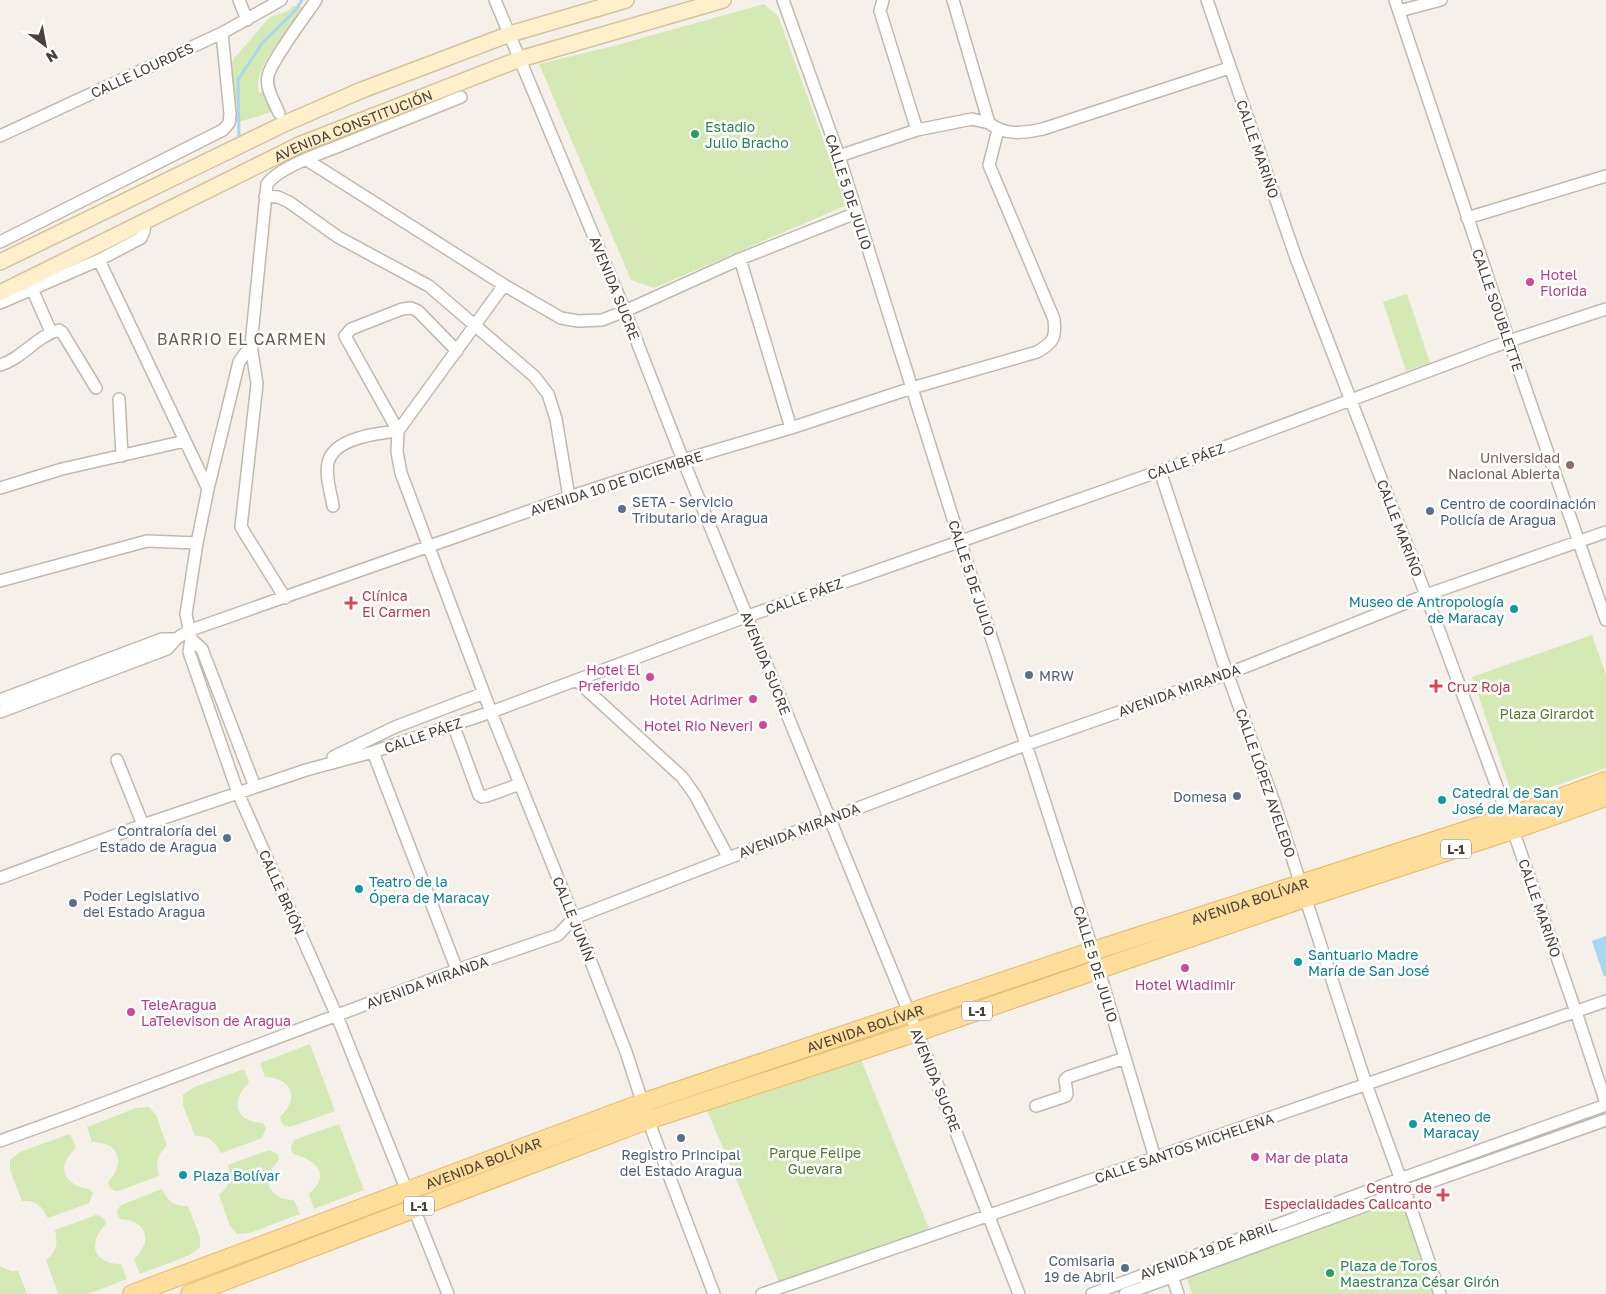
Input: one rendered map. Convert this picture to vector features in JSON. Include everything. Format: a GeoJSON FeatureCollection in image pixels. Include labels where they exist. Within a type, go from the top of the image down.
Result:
{"type":"FeatureCollection","features":[{"type":"Feature","properties":{"kind":"main road","name":"AVENIDA BOLÍVAR"},"geometry":{"type":"LineString","coordinates":[[1510,823],[1606,781]]}},
{"type":"Feature","properties":{"kind":"main road","name":"AVENIDA BOLÍVAR"},"geometry":{"type":"LineString","coordinates":[[190,1294],[413,1208],[645,1112],[909,1014],[1093,951],[1303,891],[1510,823],[1606,797]]}},
{"type":"Feature","properties":{"kind":"main road","name":"AVENIDA BOLÍVAR"},"geometry":{"type":"LineString","coordinates":[[132,1294],[406,1191],[645,1112],[917,1032],[1097,970],[1303,891]]}},
{"type":"Feature","properties":{"kind":"street"},"geometry":{"type":"LineString","coordinates":[[239,0],[247,20]]}},
{"type":"Feature","properties":{"kind":"street","name":"CALLE LOURDES"},"geometry":{"type":"LineString","coordinates":[[0,136],[222,33],[281,0]]}},
{"type":"Feature","properties":{"kind":"street"},"geometry":{"type":"LineString","coordinates":[[280,113],[269,89],[268,76],[276,60],[316,0]]}},
{"type":"Feature","properties":{"kind":"street"},"geometry":{"type":"LineString","coordinates":[[495,0],[510,34]]}},
{"type":"Feature","properties":{"kind":"street","name":"AVENIDA CONSTITUCIÓN"},"geometry":{"type":"LineString","coordinates":[[0,262],[286,123],[362,90],[510,34],[626,0]]}},
{"type":"Feature","properties":{"kind":"street","name":"AVENIDA CONSTITUCIÓN"},"geometry":{"type":"LineString","coordinates":[[0,293],[299,145],[520,59],[723,0]]}},
{"type":"Feature","properties":{"kind":"street","name":"CALLE 5 DE JULIO"},"geometry":{"type":"LineString","coordinates":[[783,0],[839,156],[960,541],[1093,951],[1097,970],[1156,1158]]}},
{"type":"Feature","properties":{"kind":"street"},"geometry":{"type":"LineString","coordinates":[[883,0],[880,11],[917,130]]}},
{"type":"Feature","properties":{"kind":"street"},"geometry":{"type":"LineString","coordinates":[[953,0],[994,126]]}},
{"type":"Feature","properties":{"kind":"street","name":"CALLE MARIÑO"},"geometry":{"type":"LineString","coordinates":[[1207,0],[1296,258],[1426,596],[1510,823],[1606,1104]]}},
{"type":"Feature","properties":{"kind":"street","name":"CALLE SOUBLETTE"},"geometry":{"type":"LineString","coordinates":[[1395,0],[1467,218],[1606,620]]}},
{"type":"Feature","properties":{"kind":"street"},"geometry":{"type":"LineString","coordinates":[[1399,11],[1440,0]]}},
{"type":"Feature","properties":{"kind":"street"},"geometry":{"type":"LineString","coordinates":[[0,242],[223,130],[229,123],[230,114],[222,33]]}},
{"type":"Feature","properties":{"kind":"street","name":"AVENIDA SUCRE"},"geometry":{"type":"LineString","coordinates":[[510,34],[625,311],[683,460],[917,1032],[1019,1294]]}},
{"type":"Feature","properties":{"kind":"street"},"geometry":{"type":"LineString","coordinates":[[839,156],[917,130],[972,119],[1021,133],[1043,130],[1230,68]]}},
{"type":"Feature","properties":{"kind":"street"},"geometry":{"type":"LineString","coordinates":[[285,598],[241,528],[257,384],[251,345],[267,184],[272,178],[307,160],[461,97]]}},
{"type":"Feature","properties":{"kind":"street","name":"AVENIDA 10 DE DICIEMBRE"},"geometry":{"type":"LineString","coordinates":[[0,700],[162,639],[176,639],[189,635],[285,598],[569,497],[912,388],[1037,352],[1049,345],[1056,334],[1054,319],[989,164],[994,126]]}},
{"type":"Feature","properties":{"kind":"street"},"geometry":{"type":"LineString","coordinates":[[307,160],[504,285],[561,318],[578,321],[602,320],[625,311],[740,259],[856,212]]}},
{"type":"Feature","properties":{"kind":"street"},"geometry":{"type":"LineString","coordinates":[[1467,218],[1606,176]]}},
{"type":"Feature","properties":{"kind":"street"},"geometry":{"type":"LineString","coordinates":[[265,196],[289,202],[338,237],[430,286],[534,376],[548,394],[560,436],[569,497]]}},
{"type":"Feature","properties":{"kind":"street"},"geometry":{"type":"LineString","coordinates":[[0,303],[99,260],[141,238],[145,222]]}},
{"type":"Feature","properties":{"kind":"street"},"geometry":{"type":"LineString","coordinates":[[740,259],[791,428]]}},
{"type":"Feature","properties":{"kind":"street"},"geometry":{"type":"LineString","coordinates":[[99,260],[208,489]]}},
{"type":"Feature","properties":{"kind":"street"},"geometry":{"type":"LineString","coordinates":[[333,506],[327,470],[330,456],[335,449],[372,434],[398,431],[504,285]]}},
{"type":"Feature","properties":{"kind":"street"},"geometry":{"type":"LineString","coordinates":[[32,288],[51,332]]}},
{"type":"Feature","properties":{"kind":"street"},"geometry":{"type":"LineString","coordinates":[[398,431],[345,336],[351,329],[410,308],[418,311],[457,351]]}},
{"type":"Feature","properties":{"kind":"street","name":"CALLE PÁEZ"},"geometry":{"type":"LineString","coordinates":[[0,878],[143,825],[306,770],[373,752],[490,712],[748,616],[1160,471],[1509,341],[1606,309]]}},
{"type":"Feature","properties":{"kind":"street"},"geometry":{"type":"LineString","coordinates":[[0,365],[9,362],[51,332],[59,330],[96,388]]}},
{"type":"Feature","properties":{"kind":"street","name":"CALLE BRIÓN"},"geometry":{"type":"LineString","coordinates":[[251,345],[239,362],[197,543],[186,614],[189,652],[238,793],[337,1016],[448,1294]]}},
{"type":"Feature","properties":{"kind":"street"},"geometry":{"type":"LineString","coordinates":[[119,399],[122,456]]}},
{"type":"Feature","properties":{"kind":"street","name":"CALLE JUNÍN"},"geometry":{"type":"LineString","coordinates":[[398,431],[401,473],[490,712],[626,1052],[645,1112],[714,1294]]}},
{"type":"Feature","properties":{"kind":"street"},"geometry":{"type":"LineString","coordinates":[[0,488],[62,469],[185,441]]}},
{"type":"Feature","properties":{"kind":"street","name":"CALLE LÓPEZ AVELEDO"},"geometry":{"type":"LineString","coordinates":[[1160,471],[1227,674],[1275,805],[1366,1084],[1440,1294]]}},
{"type":"Feature","properties":{"kind":"street","name":"AVENIDA MIRANDA"},"geometry":{"type":"LineString","coordinates":[[0,1141],[558,934],[574,918],[728,857],[1026,745],[1227,674],[1426,596],[1606,532]]}},
{"type":"Feature","properties":{"kind":"street"},"geometry":{"type":"LineString","coordinates":[[0,582],[147,541],[197,543]]}},
{"type":"Feature","properties":{"kind":"street"},"geometry":{"type":"LineString","coordinates":[[189,635],[202,649],[255,788]]}},
{"type":"Feature","properties":{"kind":"street","name":"AVENIDA 10 DE DICIEMBRE"},"geometry":{"type":"LineString","coordinates":[[0,712],[167,649],[176,639]]}},
{"type":"Feature","properties":{"kind":"street"},"geometry":{"type":"LineString","coordinates":[[576,680],[682,777],[695,795],[728,857]]}},
{"type":"Feature","properties":{"kind":"street"},"geometry":{"type":"LineString","coordinates":[[306,770],[395,727],[484,693]]}},
{"type":"Feature","properties":{"kind":"street"},"geometry":{"type":"LineString","coordinates":[[211,715],[226,710]]}},
{"type":"Feature","properties":{"kind":"street"},"geometry":{"type":"LineString","coordinates":[[453,724],[479,795],[482,797],[487,796],[520,784]]}},
{"type":"Feature","properties":{"kind":"street"},"geometry":{"type":"LineString","coordinates":[[373,752],[457,970]]}},
{"type":"Feature","properties":{"kind":"street"},"geometry":{"type":"LineString","coordinates":[[117,760],[143,825]]}},
{"type":"Feature","properties":{"kind":"street","name":"CALLE SANTOS MICHELENA"},"geometry":{"type":"LineString","coordinates":[[762,1294],[1606,1001]]}},
{"type":"Feature","properties":{"kind":"street"},"geometry":{"type":"LineString","coordinates":[[1036,1106],[1066,1096],[1068,1094],[1065,1080],[1068,1077],[1125,1058]]}},
{"type":"Feature","properties":{"kind":"street","name":"AVENIDA 19 DE ABRIL"},"geometry":{"type":"LineString","coordinates":[[1092,1294],[1606,1104]]}},
{"type":"Feature","properties":{"kind":"street","name":"AVENIDA 19 DE ABRIL"},"geometry":{"type":"LineString","coordinates":[[1125,1294],[1405,1191],[1606,1120]]}},
{"type":"Feature","properties":{"kind":"street"},"geometry":{"type":"LineString","coordinates":[[1172,1276],[1178,1294]]}},
{"type":"Feature","properties":{"kind":"green space","name":"Estadio Julio Bracho"},"geometry":{"type":"Polygon","coordinates":[[[764,4],[778,16],[847,205],[654,288],[631,280],[539,64],[617,45],[764,4]]]}},
{"type":"Feature","properties":{"kind":"green space"},"geometry":{"type":"Polygon","coordinates":[[[293,6],[302,7],[304,10],[273,49],[261,72],[258,83],[259,93],[266,91],[272,112],[232,124],[229,71],[234,58],[270,17],[288,11],[293,6]]]}},
{"type":"Feature","properties":{"kind":"green space"},"geometry":{"type":"Polygon","coordinates":[[[1407,294],[1430,363],[1406,371],[1383,302],[1407,294]]]}},
{"type":"Feature","properties":{"kind":"green space","name":"Plaza Girardot"},"geometry":{"type":"Polygon","coordinates":[[[1592,635],[1606,675],[1606,768],[1514,800],[1472,677],[1592,635]]]}},
{"type":"Feature","properties":{"kind":"green space"},"geometry":{"type":"Polygon","coordinates":[[[310,1044],[335,1111],[288,1127],[282,1123],[280,1117],[290,1103],[290,1091],[282,1081],[265,1077],[260,1063],[310,1044]]]}},
{"type":"Feature","properties":{"kind":"green space","name":"Parque Felipe Guevara"},"geometry":{"type":"Polygon","coordinates":[[[860,1057],[930,1231],[780,1284],[707,1110],[766,1087],[860,1057]]]}},
{"type":"Feature","properties":{"kind":"green space"},"geometry":{"type":"Polygon","coordinates":[[[244,1069],[249,1083],[239,1097],[238,1110],[247,1119],[263,1123],[266,1128],[262,1138],[221,1153],[208,1138],[195,1136],[183,1105],[183,1095],[194,1087],[244,1069]]]}},
{"type":"Feature","properties":{"kind":"green space"},"geometry":{"type":"Polygon","coordinates":[[[149,1107],[156,1115],[167,1146],[161,1152],[158,1159],[159,1176],[118,1191],[114,1190],[108,1182],[117,1168],[117,1155],[109,1146],[92,1142],[87,1127],[136,1108],[149,1107]]]}},
{"type":"Feature","properties":{"kind":"green space"},"geometry":{"type":"Polygon","coordinates":[[[339,1124],[364,1190],[314,1209],[309,1194],[316,1187],[319,1180],[319,1169],[309,1160],[293,1154],[291,1151],[292,1146],[294,1140],[339,1124]]]}},
{"type":"Feature","properties":{"kind":"green space"},"geometry":{"type":"Polygon","coordinates":[[[70,1134],[76,1148],[66,1162],[65,1174],[74,1184],[90,1189],[93,1193],[89,1203],[48,1218],[35,1203],[22,1201],[10,1170],[10,1160],[20,1152],[70,1134]]]}},
{"type":"Feature","properties":{"kind":"green space"},"geometry":{"type":"Polygon","coordinates":[[[269,1150],[278,1154],[279,1160],[270,1174],[269,1186],[272,1192],[278,1196],[294,1200],[300,1214],[250,1233],[237,1234],[230,1226],[219,1195],[229,1182],[228,1165],[269,1150]]]}},
{"type":"Feature","properties":{"kind":"green space"},"geometry":{"type":"Polygon","coordinates":[[[162,1189],[175,1204],[188,1206],[200,1237],[200,1247],[190,1255],[140,1274],[134,1259],[144,1245],[145,1233],[136,1223],[120,1219],[117,1214],[118,1209],[121,1205],[162,1189]]]}},
{"type":"Feature","properties":{"kind":"green space"},"geometry":{"type":"Polygon","coordinates":[[[1403,1199],[1436,1294],[1192,1294],[1186,1276],[1403,1199]]]}},
{"type":"Feature","properties":{"kind":"green space"},"geometry":{"type":"Polygon","coordinates":[[[96,1215],[103,1218],[106,1224],[96,1238],[96,1251],[104,1260],[121,1264],[127,1279],[88,1294],[59,1294],[46,1260],[56,1247],[55,1230],[96,1215]]]}},
{"type":"Feature","properties":{"kind":"green space"},"geometry":{"type":"Polygon","coordinates":[[[0,1266],[11,1271],[18,1271],[27,1294],[0,1294],[0,1266]]]}},
{"type":"Feature","properties":{"kind":"water"},"geometry":{"type":"Polygon","coordinates":[[[1606,936],[1606,976],[1604,977],[1592,941],[1606,936]]]}},
{"type":"Feature","properties":{"kind":"waterway"},"geometry":{"type":"LineString","coordinates":[[239,141],[238,80],[263,42],[295,11],[302,0]]}},
{"type":"Feature","properties":{"kind":"place","name":"Estadio Julio Bracho"},"geometry":{"type":"Point","coordinates":[695,134]}},
{"type":"Feature","properties":{"kind":"place","name":"Hotel Florida"},"geometry":{"type":"Point","coordinates":[1530,282]}},
{"type":"Feature","properties":{"kind":"place","name":"Universidad Nacional Abierta"},"geometry":{"type":"Point","coordinates":[1570,465]}},
{"type":"Feature","properties":{"kind":"place","name":"SETA - Servicio Tributario de Aragua"},"geometry":{"type":"Point","coordinates":[622,509]}},
{"type":"Feature","properties":{"kind":"place","name":"Centro de coordinación Policía de Aragua"},"geometry":{"type":"Point","coordinates":[1430,511]}},
{"type":"Feature","properties":{"kind":"place","name":"Clínica El Carmen"},"geometry":{"type":"Point","coordinates":[351,603]}},
{"type":"Feature","properties":{"kind":"place","name":"Museo de Antropología de Maracay"},"geometry":{"type":"Point","coordinates":[1514,609]}},
{"type":"Feature","properties":{"kind":"place","name":"MRW"},"geometry":{"type":"Point","coordinates":[1029,675]}},
{"type":"Feature","properties":{"kind":"place","name":"Hotel El Preferido"},"geometry":{"type":"Point","coordinates":[650,677]}},
{"type":"Feature","properties":{"kind":"place","name":"Cruz Roja"},"geometry":{"type":"Point","coordinates":[1436,686]}},
{"type":"Feature","properties":{"kind":"place","name":"Hotel Adrimer"},"geometry":{"type":"Point","coordinates":[753,699]}},
{"type":"Feature","properties":{"kind":"place","name":"Hotel Rio Neveri"},"geometry":{"type":"Point","coordinates":[763,725]}},
{"type":"Feature","properties":{"kind":"place","name":"Domesa"},"geometry":{"type":"Point","coordinates":[1237,796]}},
{"type":"Feature","properties":{"kind":"place","name":"Catedral de San José de Maracay"},"geometry":{"type":"Point","coordinates":[1442,800]}},
{"type":"Feature","properties":{"kind":"place","name":"Contraloría del Estado de Aragua"},"geometry":{"type":"Point","coordinates":[227,838]}},
{"type":"Feature","properties":{"kind":"place","name":"Teatro de la Ópera de Maracay"},"geometry":{"type":"Point","coordinates":[359,889]}},
{"type":"Feature","properties":{"kind":"place","name":"Poder Legislativo del Estado Aragua"},"geometry":{"type":"Point","coordinates":[73,903]}},
{"type":"Feature","properties":{"kind":"place","name":"Santuario Madre María de San José"},"geometry":{"type":"Point","coordinates":[1298,962]}},
{"type":"Feature","properties":{"kind":"place","name":"Hotel Wladimir"},"geometry":{"type":"Point","coordinates":[1185,968]}},
{"type":"Feature","properties":{"kind":"place","name":"TeleAragua LaTelevison de Aragua"},"geometry":{"type":"Point","coordinates":[131,1012]}},
{"type":"Feature","properties":{"kind":"place","name":"Ateneo de Maracay"},"geometry":{"type":"Point","coordinates":[1413,1124]}},
{"type":"Feature","properties":{"kind":"place","name":"Registro Principal del Estado Aragua"},"geometry":{"type":"Point","coordinates":[681,1138]}},
{"type":"Feature","properties":{"kind":"place","name":"Mar de plata"},"geometry":{"type":"Point","coordinates":[1255,1157]}},
{"type":"Feature","properties":{"kind":"place","name":"Plaza Bolívar"},"geometry":{"type":"Point","coordinates":[183,1175]}},
{"type":"Feature","properties":{"kind":"place","name":"Centro de Especialidades Calicanto"},"geometry":{"type":"Point","coordinates":[1443,1195]}},
{"type":"Feature","properties":{"kind":"place","name":"Comisaria 19 de Abril"},"geometry":{"type":"Point","coordinates":[1125,1268]}},
{"type":"Feature","properties":{"kind":"place","name":"Plaza de Toros Maestranza César Girón"},"geometry":{"type":"Point","coordinates":[1330,1273]}},
{"type":"Feature","properties":{"kind":"district","name":"BARRIO EL CARMEN"},"geometry":{"type":"Point","coordinates":[242,339]}}]}
